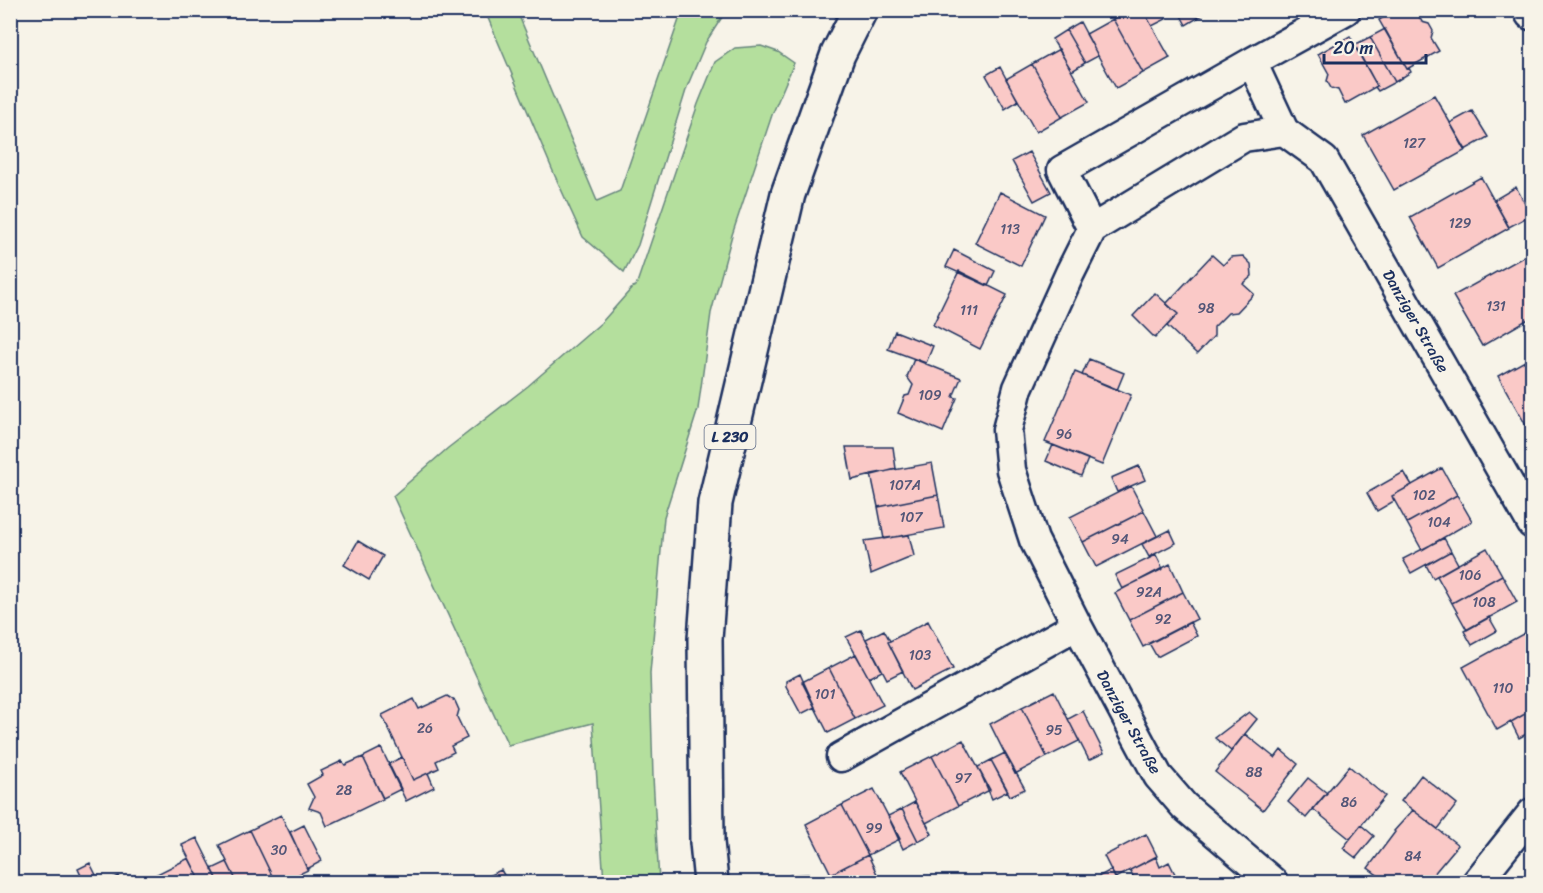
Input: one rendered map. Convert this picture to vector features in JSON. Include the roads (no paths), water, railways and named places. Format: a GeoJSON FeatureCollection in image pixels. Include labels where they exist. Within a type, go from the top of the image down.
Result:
{"type":"FeatureCollection","features":[{"type":"Feature","properties":{"kind":"main road","name":"L 230"},"geometry":{"type":"LineString","coordinates":[[711,882],[707,842],[705,639],[715,504],[788,194],[838,54],[860,10]]}},
{"type":"Feature","properties":{"kind":"street"},"geometry":{"type":"LineString","coordinates":[[1284,131],[1244,137],[1092,229],[1062,170],[1346,10]]}},
{"type":"Feature","properties":{"kind":"street","name":"Danziger Straße"},"geometry":{"type":"LineString","coordinates":[[1252,62],[1284,131],[1324,160],[1533,525]]}},
{"type":"Feature","properties":{"kind":"street","name":"Danziger Straße"},"geometry":{"type":"LineString","coordinates":[[1092,229],[1018,388],[1007,430],[1011,470],[1034,540],[1158,776],[1184,806],[1274,882]]}},
{"type":"Feature","properties":{"kind":"street"},"geometry":{"type":"LineString","coordinates":[[841,758],[1077,625]]}},
{"type":"Feature","properties":{"kind":"street"},"geometry":{"type":"LineString","coordinates":[[1477,882],[1533,813]]}}]}
